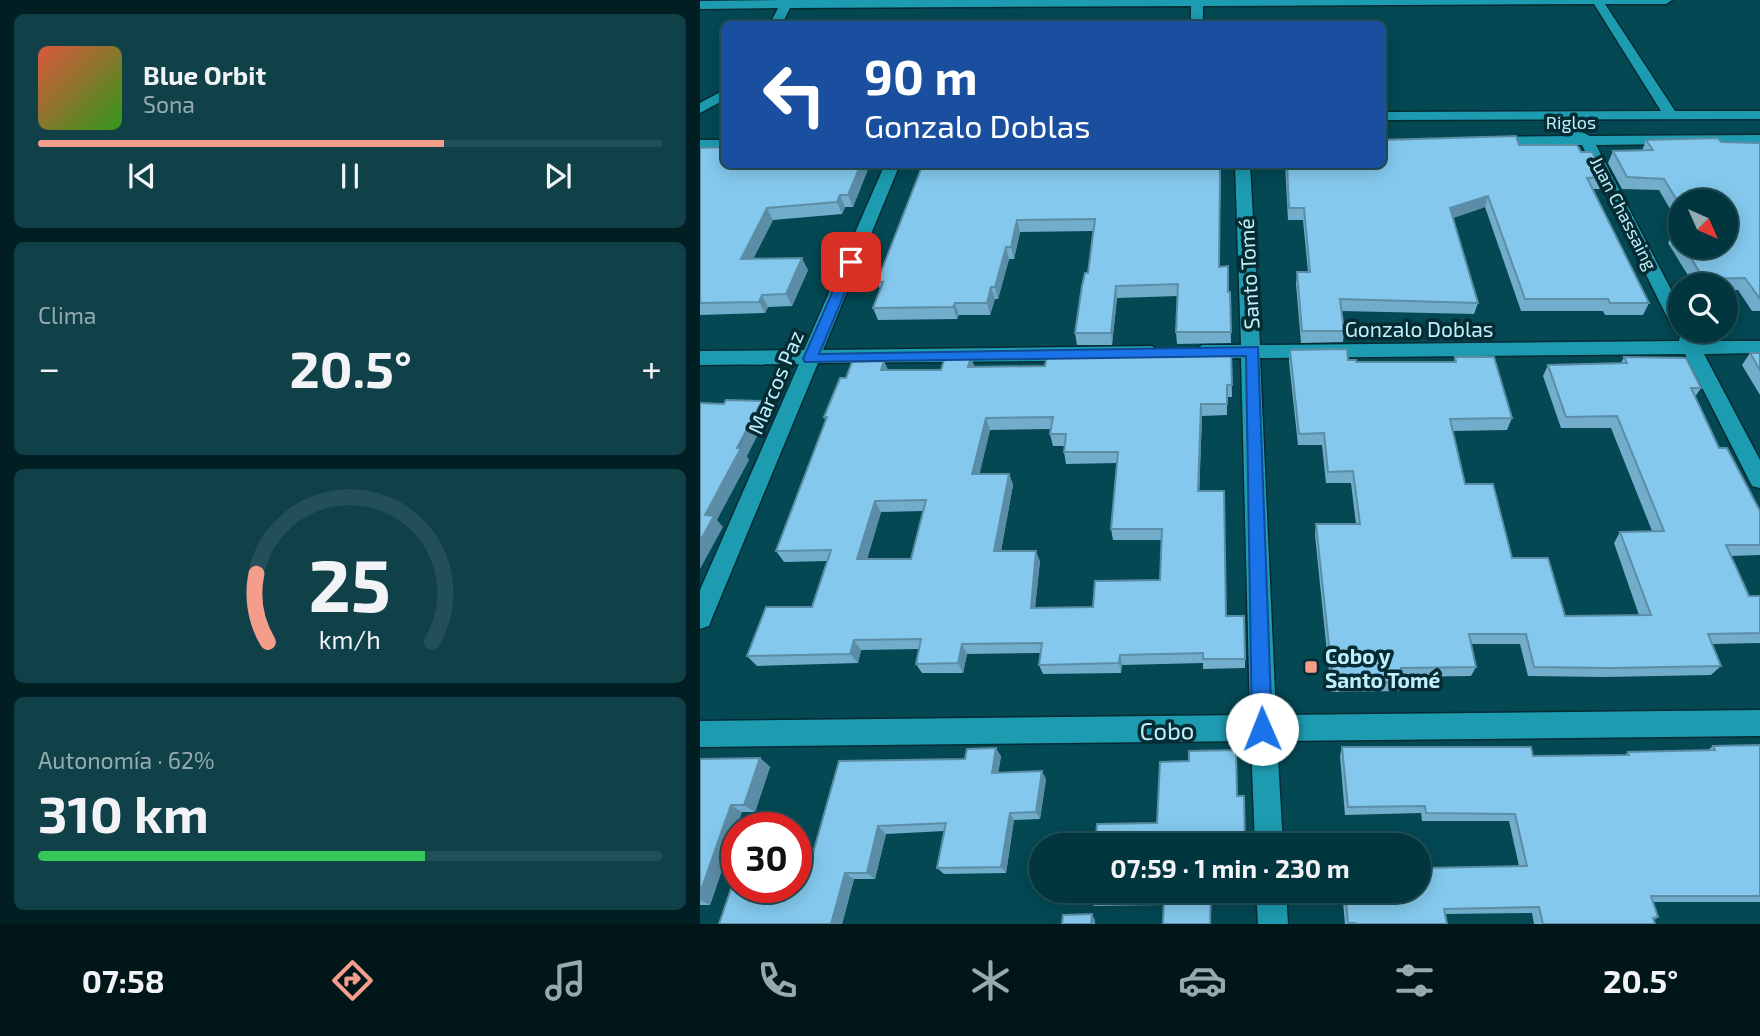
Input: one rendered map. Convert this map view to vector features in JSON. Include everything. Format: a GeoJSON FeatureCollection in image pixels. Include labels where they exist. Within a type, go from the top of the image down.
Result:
{"type":"FeatureCollection","features":[{"type":"Feature","properties":{"kind":"street"},"geometry":{"type":"LineString","coordinates":[[1597,0],[1669,113]]}},
{"type":"Feature","properties":{"kind":"street"},"geometry":{"type":"LineString","coordinates":[[700,5],[787,2],[1666,0]]}},
{"type":"Feature","properties":{"kind":"street"},"geometry":{"type":"LineString","coordinates":[[1197,1],[1197,21]]}},
{"type":"Feature","properties":{"kind":"street"},"geometry":{"type":"LineString","coordinates":[[778,21],[787,2]]}},
{"type":"Feature","properties":{"kind":"street"},"geometry":{"type":"LineString","coordinates":[[700,109],[721,96]]}},
{"type":"Feature","properties":{"kind":"street"},"geometry":{"type":"LineString","coordinates":[[1386,116],[1669,113],[1760,115]]}},
{"type":"Feature","properties":{"kind":"street","name":"Juan Chassaing"},"geometry":{"type":"LineString","coordinates":[[1552,114],[1587,141],[1668,301]]}},
{"type":"Feature","properties":{"kind":"street"},"geometry":{"type":"LineString","coordinates":[[1698,114],[1726,139]]}},
{"type":"Feature","properties":{"kind":"street","name":"Riglos"},"geometry":{"type":"LineString","coordinates":[[1478,141],[1760,139]]}},
{"type":"Feature","properties":{"kind":"street"},"geometry":{"type":"LineString","coordinates":[[700,144],[721,144]]}},
{"type":"Feature","properties":{"kind":"street","name":"Marcos Paz"},"geometry":{"type":"LineString","coordinates":[[700,618],[891,168]]}},
{"type":"Feature","properties":{"kind":"street","name":"Santo Tomé"},"geometry":{"type":"LineString","coordinates":[[1242,168],[1253,351],[1262,729],[1268,833]]}},
{"type":"Feature","properties":{"kind":"street","name":"Gonzalo Doblas"},"geometry":{"type":"LineString","coordinates":[[700,358],[810,359],[1253,351],[1668,340]]}},
{"type":"Feature","properties":{"kind":"street"},"geometry":{"type":"LineString","coordinates":[[1689,343],[1760,480]]}},
{"type":"Feature","properties":{"kind":"street","name":"Gonzalo Doblas"},"geometry":{"type":"LineString","coordinates":[[1718,343],[1760,347]]}},
{"type":"Feature","properties":{"kind":"street","name":"Cobo"},"geometry":{"type":"LineString","coordinates":[[700,734],[1760,723]]}},
{"type":"Feature","properties":{"kind":"street"},"geometry":{"type":"LineString","coordinates":[[1272,903],[1273,924]]}},
{"type":"Feature","properties":{"kind":"building"},"geometry":{"type":"Polygon","coordinates":[[[1516,136],[1519,145],[1577,145],[1581,152],[1592,152],[1605,177],[1587,178],[1649,303],[1610,303],[1608,299],[1525,299],[1488,196],[1450,208],[1478,303],[1340,299],[1344,331],[1302,331],[1297,272],[1310,272],[1304,208],[1289,208],[1287,168],[1386,168],[1386,140],[1516,136]]]}},
{"type":"Feature","properties":{"kind":"building"},"geometry":{"type":"Polygon","coordinates":[[[1718,138],[1721,142],[1760,143],[1760,299],[1745,278],[1738,278],[1738,273],[1700,273],[1692,259],[1738,259],[1738,189],[1670,189],[1664,179],[1627,177],[1613,151],[1653,150],[1646,140],[1718,138]]]}},
{"type":"Feature","properties":{"kind":"building"},"geometry":{"type":"Polygon","coordinates":[[[721,147],[721,168],[859,168],[848,195],[840,195],[837,202],[767,208],[741,259],[802,258],[786,294],[762,295],[759,302],[700,303],[700,148],[721,147]]]}},
{"type":"Feature","properties":{"kind":"building"},"geometry":{"type":"Polygon","coordinates":[[[921,168],[1220,168],[1219,267],[1228,266],[1231,332],[1176,332],[1178,284],[1116,286],[1111,333],[1075,333],[1082,286],[1085,273],[1088,273],[1095,219],[1017,220],[1011,247],[1006,247],[995,287],[991,287],[987,303],[955,303],[953,307],[873,308],[883,282],[877,282],[921,168]]]}},
{"type":"Feature","properties":{"kind":"building"},"geometry":{"type":"Polygon","coordinates":[[[1347,349],[1348,360],[1356,362],[1456,362],[1455,357],[1494,357],[1512,418],[1450,419],[1465,484],[1493,484],[1512,558],[1548,558],[1565,616],[1651,615],[1620,532],[1664,531],[1617,416],[1566,417],[1548,365],[1627,363],[1624,357],[1686,358],[1701,388],[1691,388],[1719,448],[1727,448],[1760,511],[1760,545],[1726,545],[1749,596],[1760,596],[1760,633],[1708,634],[1721,666],[1611,668],[1534,667],[1526,634],[1469,634],[1476,667],[1401,668],[1403,682],[1333,683],[1316,524],[1360,524],[1353,471],[1328,472],[1324,433],[1299,434],[1290,350],[1347,349]]]}},
{"type":"Feature","properties":{"kind":"building"},"geometry":{"type":"Polygon","coordinates":[[[1231,350],[1232,385],[1227,385],[1227,404],[1201,404],[1198,491],[1224,491],[1226,616],[1244,616],[1245,659],[1203,659],[1203,653],[1120,655],[1119,663],[1039,665],[1042,643],[962,644],[958,663],[916,664],[921,639],[854,640],[850,654],[747,656],[766,607],[812,607],[831,550],[776,551],[827,417],[824,417],[840,378],[846,378],[852,362],[884,361],[881,370],[941,370],[945,357],[971,357],[968,367],[1045,366],[1047,355],[1071,355],[1072,351],[1109,351],[1108,354],[1231,350]],[[1053,417],[986,418],[972,474],[1009,474],[994,551],[1036,551],[1031,608],[1093,607],[1095,581],[1160,580],[1162,529],[1111,529],[1118,452],[1064,452],[1066,434],[1050,434],[1053,417]],[[926,500],[875,501],[857,559],[911,559],[926,500]]]}},
{"type":"Feature","properties":{"kind":"building"},"geometry":{"type":"Polygon","coordinates":[[[1750,353],[1760,353],[1760,370],[1750,353]]]}},
{"type":"Feature","properties":{"kind":"building"},"geometry":{"type":"Polygon","coordinates":[[[726,400],[762,401],[737,448],[741,448],[705,515],[714,516],[700,541],[700,403],[724,404],[726,400]]]}},
{"type":"Feature","properties":{"kind":"building"},"geometry":{"type":"Polygon","coordinates":[[[1760,745],[1760,896],[1651,896],[1658,917],[1653,918],[1655,924],[1543,924],[1539,907],[1444,909],[1447,924],[1348,923],[1346,903],[1431,903],[1431,868],[1527,866],[1515,814],[1426,813],[1425,806],[1348,807],[1342,747],[1531,747],[1533,756],[1629,755],[1628,752],[1715,750],[1713,746],[1760,745]]]}},
{"type":"Feature","properties":{"kind":"building"},"geometry":{"type":"Polygon","coordinates":[[[996,748],[992,773],[1042,771],[1036,812],[1010,813],[1001,867],[937,868],[946,823],[878,826],[867,873],[845,873],[831,924],[719,924],[726,903],[812,903],[812,857],[839,761],[965,759],[967,749],[996,748]]]}},
{"type":"Feature","properties":{"kind":"building"},"geometry":{"type":"Polygon","coordinates":[[[1236,750],[1237,796],[1244,796],[1245,833],[1096,833],[1097,824],[1157,823],[1160,762],[1189,761],[1189,751],[1236,750]]]}},
{"type":"Feature","properties":{"kind":"building"},"geometry":{"type":"Polygon","coordinates":[[[760,758],[744,805],[731,805],[729,812],[721,812],[721,833],[700,893],[700,759],[760,758]]]}},
{"type":"Feature","properties":{"kind":"building"},"geometry":{"type":"Polygon","coordinates":[[[1164,903],[1211,903],[1210,924],[1163,924],[1164,903]]]}},
{"type":"Feature","properties":{"kind":"building"},"geometry":{"type":"Polygon","coordinates":[[[1092,914],[1091,924],[1062,924],[1063,915],[1092,914]]]}},
{"type":"Feature","properties":{"kind":"place","name":"Cobo y Santo Tomé"},"geometry":{"type":"Point","coordinates":[1311,667]}},
{"type":"Feature","properties":{"kind":"route"},"geometry":{"type":"LineString","coordinates":[[851,262],[810,359],[1253,351],[1262,729]]}}]}
